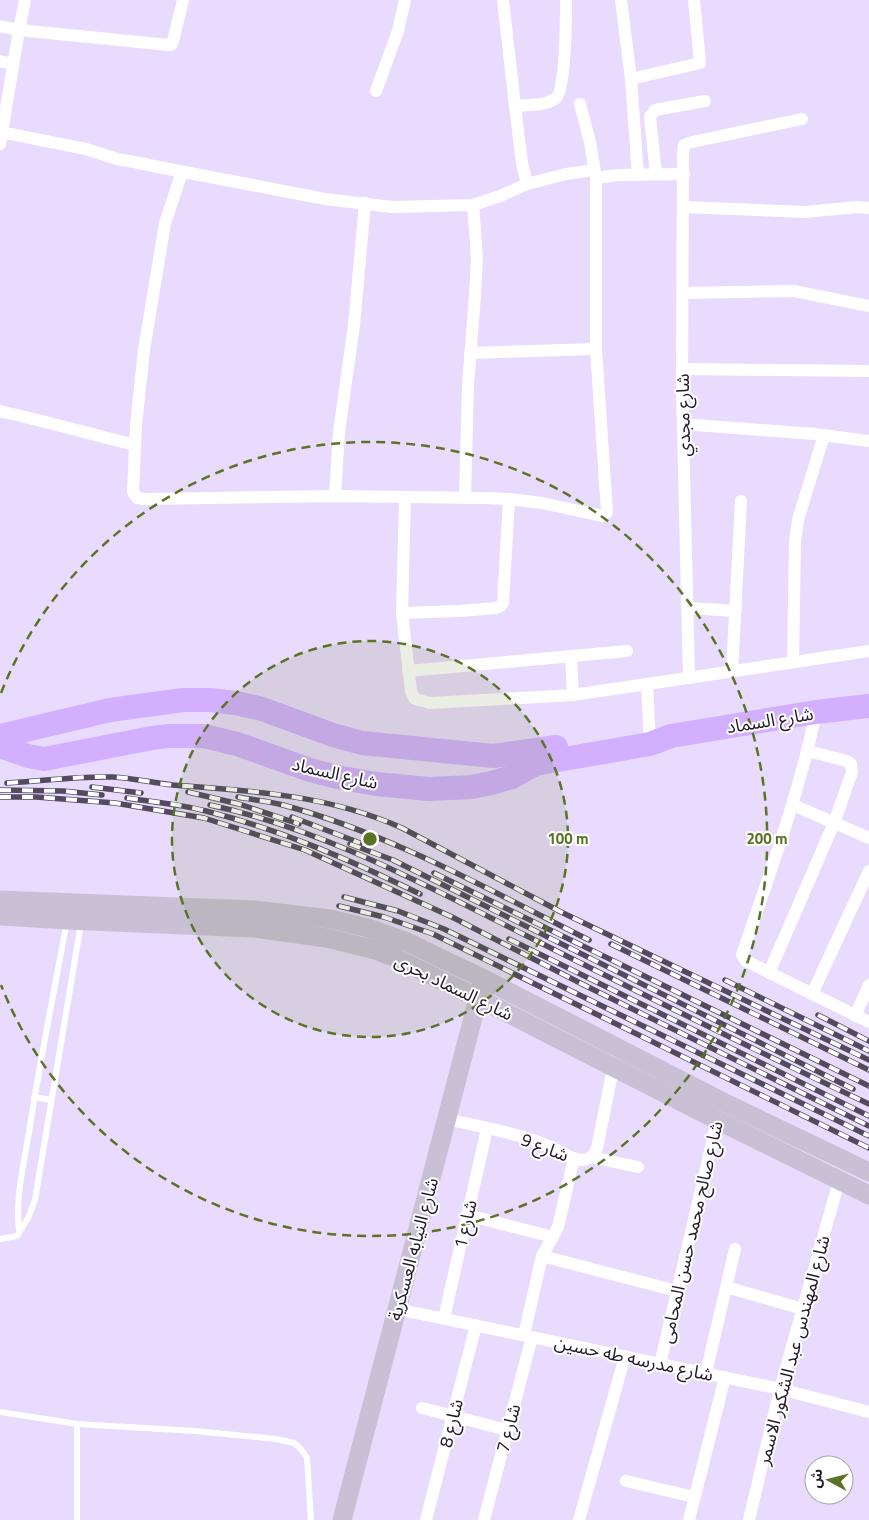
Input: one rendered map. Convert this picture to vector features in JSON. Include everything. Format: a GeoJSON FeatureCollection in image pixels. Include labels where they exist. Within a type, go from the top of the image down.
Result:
{"type":"FeatureCollection","features":[{"type":"Feature","properties":{"kind":"highway","name":"شارع السماد"},"geometry":{"type":"LineString","coordinates":[[0,736],[110,710],[183,700],[210,700],[262,709],[324,732],[362,743],[493,756],[657,738]]}},
{"type":"Feature","properties":{"kind":"highway","name":"شارع السماد"},"geometry":{"type":"LineString","coordinates":[[0,746],[28,756],[44,759],[152,738],[204,736],[237,744],[310,770],[337,777],[376,784],[429,788],[472,787],[512,777],[535,764],[657,738],[816,712],[869,706]]}},
{"type":"Feature","properties":{"kind":"highway"},"geometry":{"type":"LineString","coordinates":[[0,742],[104,720],[169,710],[189,710],[209,711],[249,719],[336,751],[392,767],[449,774],[506,769],[535,764]]}},
{"type":"Feature","properties":{"kind":"highway"},"geometry":{"type":"LineString","coordinates":[[0,753],[105,733],[156,725],[186,723],[211,724],[251,733],[327,761],[351,767],[392,767],[493,756]]}},
{"type":"Feature","properties":{"kind":"street"},"geometry":{"type":"LineString","coordinates":[[25,0],[1,136],[86,149],[117,159],[325,198]]}},
{"type":"Feature","properties":{"kind":"street"},"geometry":{"type":"LineString","coordinates":[[0,26],[19,30],[168,45],[174,41],[183,0]]}},
{"type":"Feature","properties":{"kind":"street"},"geometry":{"type":"LineString","coordinates":[[376,90],[398,31],[404,0]]}},
{"type":"Feature","properties":{"kind":"street"},"geometry":{"type":"LineString","coordinates":[[503,0],[522,163],[527,184]]}},
{"type":"Feature","properties":{"kind":"street"},"geometry":{"type":"LineString","coordinates":[[515,106],[545,103],[559,95],[564,74],[566,0]]}},
{"type":"Feature","properties":{"kind":"street"},"geometry":{"type":"LineString","coordinates":[[621,0],[631,79],[638,175]]}},
{"type":"Feature","properties":{"kind":"street"},"geometry":{"type":"LineString","coordinates":[[631,79],[700,63],[694,0]]}},
{"type":"Feature","properties":{"kind":"street"},"geometry":{"type":"LineString","coordinates":[[0,61],[13,64]]}},
{"type":"Feature","properties":{"kind":"street"},"geometry":{"type":"LineString","coordinates":[[656,174],[650,117],[652,113],[655,110],[705,102]]}},
{"type":"Feature","properties":{"kind":"street"},"geometry":{"type":"LineString","coordinates":[[182,172],[165,223],[144,350],[136,425],[133,492],[135,495],[140,499],[335,496],[509,499],[542,503],[602,516],[607,512],[596,349],[595,174],[590,142],[580,104]]}},
{"type":"Feature","properties":{"kind":"street","name":"شارع مجدي"},"geometry":{"type":"LineString","coordinates":[[689,678],[682,368],[684,145],[802,119]]}},
{"type":"Feature","properties":{"kind":"street"},"geometry":{"type":"LineString","coordinates":[[325,198],[138,163],[182,172],[325,198],[392,207],[473,205],[527,184],[566,174],[684,174]]}},
{"type":"Feature","properties":{"kind":"street"},"geometry":{"type":"LineString","coordinates":[[335,496],[339,432],[354,325],[365,203]]}},
{"type":"Feature","properties":{"kind":"street"},"geometry":{"type":"LineString","coordinates":[[465,498],[468,385],[475,295],[476,258],[473,205]]}},
{"type":"Feature","properties":{"kind":"street"},"geometry":{"type":"LineString","coordinates":[[683,206],[805,212],[858,207],[869,208]]}},
{"type":"Feature","properties":{"kind":"street"},"geometry":{"type":"LineString","coordinates":[[683,293],[794,292],[869,306]]}},
{"type":"Feature","properties":{"kind":"street"},"geometry":{"type":"LineString","coordinates":[[470,353],[596,349]]}},
{"type":"Feature","properties":{"kind":"street"},"geometry":{"type":"LineString","coordinates":[[682,368],[869,371]]}},
{"type":"Feature","properties":{"kind":"street"},"geometry":{"type":"LineString","coordinates":[[0,411],[135,445]]}},
{"type":"Feature","properties":{"kind":"street"},"geometry":{"type":"LineString","coordinates":[[683,424],[824,435],[869,441]]}},
{"type":"Feature","properties":{"kind":"street"},"geometry":{"type":"LineString","coordinates":[[793,662],[795,541],[798,520],[824,435]]}},
{"type":"Feature","properties":{"kind":"street"},"geometry":{"type":"LineString","coordinates":[[404,498],[402,613],[412,696],[417,701],[430,703],[573,695],[869,651]]}},
{"type":"Feature","properties":{"kind":"street"},"geometry":{"type":"LineString","coordinates":[[402,613],[459,611],[501,606],[509,499]]}},
{"type":"Feature","properties":{"kind":"street"},"geometry":{"type":"LineString","coordinates":[[732,672],[741,501]]}},
{"type":"Feature","properties":{"kind":"street"},"geometry":{"type":"LineString","coordinates":[[688,608],[736,612]]}},
{"type":"Feature","properties":{"kind":"street"},"geometry":{"type":"LineString","coordinates":[[408,671],[627,651]]}},
{"type":"Feature","properties":{"kind":"street"},"geometry":{"type":"LineString","coordinates":[[571,656],[573,695]]}},
{"type":"Feature","properties":{"kind":"street"},"geometry":{"type":"LineString","coordinates":[[647,685],[657,738]]}},
{"type":"Feature","properties":{"kind":"street"},"geometry":{"type":"LineString","coordinates":[[816,712],[808,751],[793,805],[742,956],[744,960],[869,1022]]}},
{"type":"Feature","properties":{"kind":"street"},"geometry":{"type":"LineString","coordinates":[[770,973],[834,823],[852,772],[847,761],[808,751]]}},
{"type":"Feature","properties":{"kind":"street"},"geometry":{"type":"LineString","coordinates":[[793,805],[869,838]]}},
{"type":"Feature","properties":{"kind":"street"},"geometry":{"type":"LineString","coordinates":[[812,994],[869,871]]}},
{"type":"Feature","properties":{"kind":"street","name":"شارع السماد بحرى"},"geometry":{"type":"LineString","coordinates":[[0,900],[76,912]]}},
{"type":"Feature","properties":{"kind":"street","name":"شارع السماد بحرى"},"geometry":{"type":"LineString","coordinates":[[0,916],[76,912],[253,919],[330,919],[368,928],[407,942],[484,979],[721,1101],[869,1172]]}},
{"type":"Feature","properties":{"kind":"street","name":"شارع السماد بحرى"},"geometry":{"type":"LineString","coordinates":[[253,919],[354,943],[398,958],[869,1196]]}},
{"type":"Feature","properties":{"kind":"street"},"geometry":{"type":"LineString","coordinates":[[327,938],[330,919]]}},
{"type":"Feature","properties":{"kind":"street","name":"شارع النيابه العسكرية"},"geometry":{"type":"LineString","coordinates":[[342,1520],[484,979]]}},
{"type":"Feature","properties":{"kind":"street"},"geometry":{"type":"LineString","coordinates":[[855,1016],[869,985]]}},
{"type":"Feature","properties":{"kind":"street","name":"شارع 9"},"geometry":{"type":"LineString","coordinates":[[446,1119],[525,1137],[574,1158],[583,1160],[592,1157],[597,1148],[618,1047]]}},
{"type":"Feature","properties":{"kind":"street","name":"شارع صالح محمد حسن المحامى"},"geometry":{"type":"LineString","coordinates":[[660,1364],[721,1101]]}},
{"type":"Feature","properties":{"kind":"street","name":"شارع 1"},"geometry":{"type":"LineString","coordinates":[[444,1318],[487,1129]]}},
{"type":"Feature","properties":{"kind":"street"},"geometry":{"type":"LineString","coordinates":[[592,1157],[638,1167]]}},
{"type":"Feature","properties":{"kind":"street","name":"شارع 7"},"geometry":{"type":"LineString","coordinates":[[484,1520],[528,1336],[542,1256],[560,1223],[574,1158]]}},
{"type":"Feature","properties":{"kind":"street","name":"شارع المهندس عبد الشكور الاسمر"},"geometry":{"type":"LineString","coordinates":[[750,1520],[780,1388],[839,1181]]}},
{"type":"Feature","properties":{"kind":"street"},"geometry":{"type":"LineString","coordinates":[[467,1215],[553,1238]]}},
{"type":"Feature","properties":{"kind":"street"},"geometry":{"type":"LineString","coordinates":[[706,1373],[735,1249]]}},
{"type":"Feature","properties":{"kind":"street"},"geometry":{"type":"LineString","coordinates":[[542,1256],[677,1291]]}},
{"type":"Feature","properties":{"kind":"street"},"geometry":{"type":"LineString","coordinates":[[726,1287],[803,1309]]}},
{"type":"Feature","properties":{"kind":"street","name":"شارع مدرسه طه حسين"},"geometry":{"type":"LineString","coordinates":[[397,1308],[780,1388],[869,1412]]}},
{"type":"Feature","properties":{"kind":"street","name":"شارع 8"},"geometry":{"type":"LineString","coordinates":[[426,1520],[476,1325]]}},
{"type":"Feature","properties":{"kind":"street"},"geometry":{"type":"LineString","coordinates":[[579,1520],[625,1356]]}},
{"type":"Feature","properties":{"kind":"street"},"geometry":{"type":"LineString","coordinates":[[689,1520],[724,1377]]}},
{"type":"Feature","properties":{"kind":"street"},"geometry":{"type":"LineString","coordinates":[[422,1408],[507,1430]]}},
{"type":"Feature","properties":{"kind":"street"},"geometry":{"type":"LineString","coordinates":[[626,1481],[694,1497]]}},
{"type":"Feature","properties":{"kind":"lane"},"geometry":{"type":"LineString","coordinates":[[19,1230],[17,1213],[34,1097],[76,912]]}},
{"type":"Feature","properties":{"kind":"lane"},"geometry":{"type":"LineString","coordinates":[[0,1239],[16,1236],[28,1218],[35,1200],[52,1100],[76,912]]}},
{"type":"Feature","properties":{"kind":"lane"},"geometry":{"type":"LineString","coordinates":[[34,1097],[52,1100]]}},
{"type":"Feature","properties":{"kind":"lane"},"geometry":{"type":"LineString","coordinates":[[0,1412],[77,1424],[204,1432],[276,1439],[294,1443],[307,1458],[311,1520]]}},
{"type":"Feature","properties":{"kind":"lane"},"geometry":{"type":"LineString","coordinates":[[77,1424],[77,1520]]}},
{"type":"Feature","properties":{"kind":"railway"},"geometry":{"type":"LineString","coordinates":[[7,783],[113,777],[173,785],[290,796],[347,808],[402,828],[561,912],[869,1060]]}},
{"type":"Feature","properties":{"kind":"railway"},"geometry":{"type":"LineString","coordinates":[[92,787],[141,793]]}},
{"type":"Feature","properties":{"kind":"railway"},"geometry":{"type":"LineString","coordinates":[[0,790],[63,791],[102,795]]}},
{"type":"Feature","properties":{"kind":"railway"},"geometry":{"type":"LineString","coordinates":[[188,792],[239,804],[299,824]]}},
{"type":"Feature","properties":{"kind":"railway"},"geometry":{"type":"LineString","coordinates":[[0,797],[36,797],[115,803],[204,818],[305,850],[452,917],[584,985],[869,1126]]}},
{"type":"Feature","properties":{"kind":"railway"},"geometry":{"type":"LineString","coordinates":[[238,797],[283,805],[362,831],[477,883],[589,940]]}},
{"type":"Feature","properties":{"kind":"railway"},"geometry":{"type":"LineString","coordinates":[[127,798],[196,809],[262,827],[368,869],[420,894]]}},
{"type":"Feature","properties":{"kind":"railway"},"geometry":{"type":"LineString","coordinates":[[210,805],[252,815],[292,828],[372,860],[869,1104]]}},
{"type":"Feature","properties":{"kind":"railway"},"geometry":{"type":"LineString","coordinates":[[292,817],[360,843]]}},
{"type":"Feature","properties":{"kind":"railway"},"geometry":{"type":"LineString","coordinates":[[350,844],[393,860],[853,1089]]}},
{"type":"Feature","properties":{"kind":"railway"},"geometry":{"type":"LineString","coordinates":[[434,873],[869,1086]]}},
{"type":"Feature","properties":{"kind":"railway"},"geometry":{"type":"LineString","coordinates":[[344,897],[398,911],[444,929],[869,1136]]}},
{"type":"Feature","properties":{"kind":"railway"},"geometry":{"type":"LineString","coordinates":[[339,906],[384,917],[433,934],[869,1148]]}},
{"type":"Feature","properties":{"kind":"railway"},"geometry":{"type":"LineString","coordinates":[[509,939],[869,1116]]}},
{"type":"Feature","properties":{"kind":"railway"},"geometry":{"type":"LineString","coordinates":[[611,944],[869,1070]]}},
{"type":"Feature","properties":{"kind":"railway"},"geometry":{"type":"LineString","coordinates":[[725,980],[869,1051]]}},
{"type":"Feature","properties":{"kind":"railway"},"geometry":{"type":"LineString","coordinates":[[818,1015],[869,1041]]}}]}
